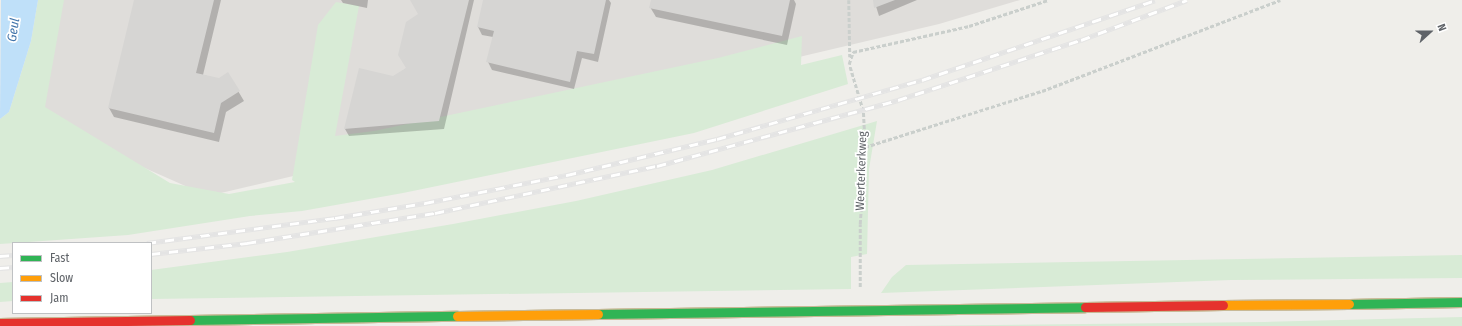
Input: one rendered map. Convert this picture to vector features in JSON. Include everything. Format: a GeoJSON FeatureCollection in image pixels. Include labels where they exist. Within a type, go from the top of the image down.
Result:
{"type":"FeatureCollection","features":[{"type":"Feature","properties":{"kind":"highway"},"geometry":{"type":"LineString","coordinates":[[0,323],[1462,302]]}},
{"type":"Feature","properties":{"kind":"path","name":"Weerterkerkweg"},"geometry":{"type":"LineString","coordinates":[[849,0],[850,71],[863,111],[865,147],[860,224],[860,287]]}},
{"type":"Feature","properties":{"kind":"path"},"geometry":{"type":"LineString","coordinates":[[850,58],[853,52],[969,26],[1048,0]]}},
{"type":"Feature","properties":{"kind":"path"},"geometry":{"type":"LineString","coordinates":[[865,147],[1042,91],[1280,0]]}},
{"type":"Feature","properties":{"kind":"shaded area"},"geometry":{"type":"Polygon","coordinates":[[[62,0],[1020,0],[939,24],[208,196],[34,119],[62,0]]]}},
{"type":"Feature","properties":{"kind":"green space"},"geometry":{"type":"Polygon","coordinates":[[[38,0],[64,0],[45,107],[170,183],[229,194],[295,182],[292,180],[318,25],[336,2],[359,6],[335,136],[374,131],[718,58],[802,36],[801,65],[842,55],[848,84],[694,133],[403,193],[302,211],[250,216],[128,235],[0,244],[0,119],[9,112],[31,41],[38,0]]]}},
{"type":"Feature","properties":{"kind":"green space"},"geometry":{"type":"Polygon","coordinates":[[[877,121],[869,169],[867,254],[851,257],[851,289],[152,299],[152,270],[287,252],[453,224],[576,201],[712,170],[877,121]]]}},
{"type":"Feature","properties":{"kind":"green space"},"geometry":{"type":"Polygon","coordinates":[[[1462,255],[1462,278],[1231,280],[881,293],[892,277],[906,265],[1462,255]]]}},
{"type":"Feature","properties":{"kind":"green space"},"geometry":{"type":"Polygon","coordinates":[[[12,282],[12,301],[0,302],[0,283],[12,282]]]}},
{"type":"Feature","properties":{"kind":"green space"},"geometry":{"type":"Polygon","coordinates":[[[1462,317],[1462,326],[902,326],[1265,322],[1462,317]]]}},
{"type":"Feature","properties":{"kind":"water","name":"Geul"},"geometry":{"type":"Polygon","coordinates":[[[1,0],[38,0],[31,41],[9,112],[0,119],[1,0]]]}},
{"type":"Feature","properties":{"kind":"building"},"geometry":{"type":"Polygon","coordinates":[[[134,0],[214,0],[196,73],[219,78],[228,72],[240,91],[221,103],[214,133],[108,108],[134,0]]]}},
{"type":"Feature","properties":{"kind":"building"},"geometry":{"type":"Polygon","coordinates":[[[410,0],[469,0],[439,121],[344,129],[359,68],[393,76],[406,68],[398,55],[406,22],[418,14],[410,0]]]}},
{"type":"Feature","properties":{"kind":"building"},"geometry":{"type":"Polygon","coordinates":[[[483,0],[606,0],[594,54],[577,51],[570,82],[486,62],[494,31],[477,27],[483,0]]]}},
{"type":"Feature","properties":{"kind":"building"},"geometry":{"type":"Polygon","coordinates":[[[651,0],[790,0],[782,36],[649,8],[651,0]]]}},
{"type":"Feature","properties":{"kind":"building"},"geometry":{"type":"Polygon","coordinates":[[[873,0],[895,0],[874,8],[873,0]]]}},
{"type":"Feature","properties":{"kind":"railway"},"geometry":{"type":"LineString","coordinates":[[152,242],[335,218],[425,203],[567,175],[717,139],[922,80],[1155,0]]}},
{"type":"Feature","properties":{"kind":"railway"},"geometry":{"type":"LineString","coordinates":[[152,254],[247,243],[435,213],[657,166],[898,100],[1081,40],[1187,0]]}},
{"type":"Feature","properties":{"kind":"railway"},"geometry":{"type":"LineString","coordinates":[[0,256],[12,255]]}},
{"type":"Feature","properties":{"kind":"railway"},"geometry":{"type":"LineString","coordinates":[[0,268],[12,267]]}},
{"type":"Feature","properties":{"kind":"traffic: fast"},"geometry":{"type":"LineString","coordinates":[[1349,304],[1462,302]]}},
{"type":"Feature","properties":{"kind":"traffic: fast"},"geometry":{"type":"LineString","coordinates":[[598,314],[1085,307]]}},
{"type":"Feature","properties":{"kind":"traffic: fast"},"geometry":{"type":"LineString","coordinates":[[190,320],[457,316]]}},
{"type":"Feature","properties":{"kind":"traffic: slow"},"geometry":{"type":"LineString","coordinates":[[1223,305],[1349,304]]}},
{"type":"Feature","properties":{"kind":"traffic: slow"},"geometry":{"type":"LineString","coordinates":[[457,316],[598,314]]}},
{"type":"Feature","properties":{"kind":"traffic: jam"},"geometry":{"type":"LineString","coordinates":[[1085,307],[1223,305]]}},
{"type":"Feature","properties":{"kind":"traffic: jam"},"geometry":{"type":"LineString","coordinates":[[0,323],[190,320]]}}]}
